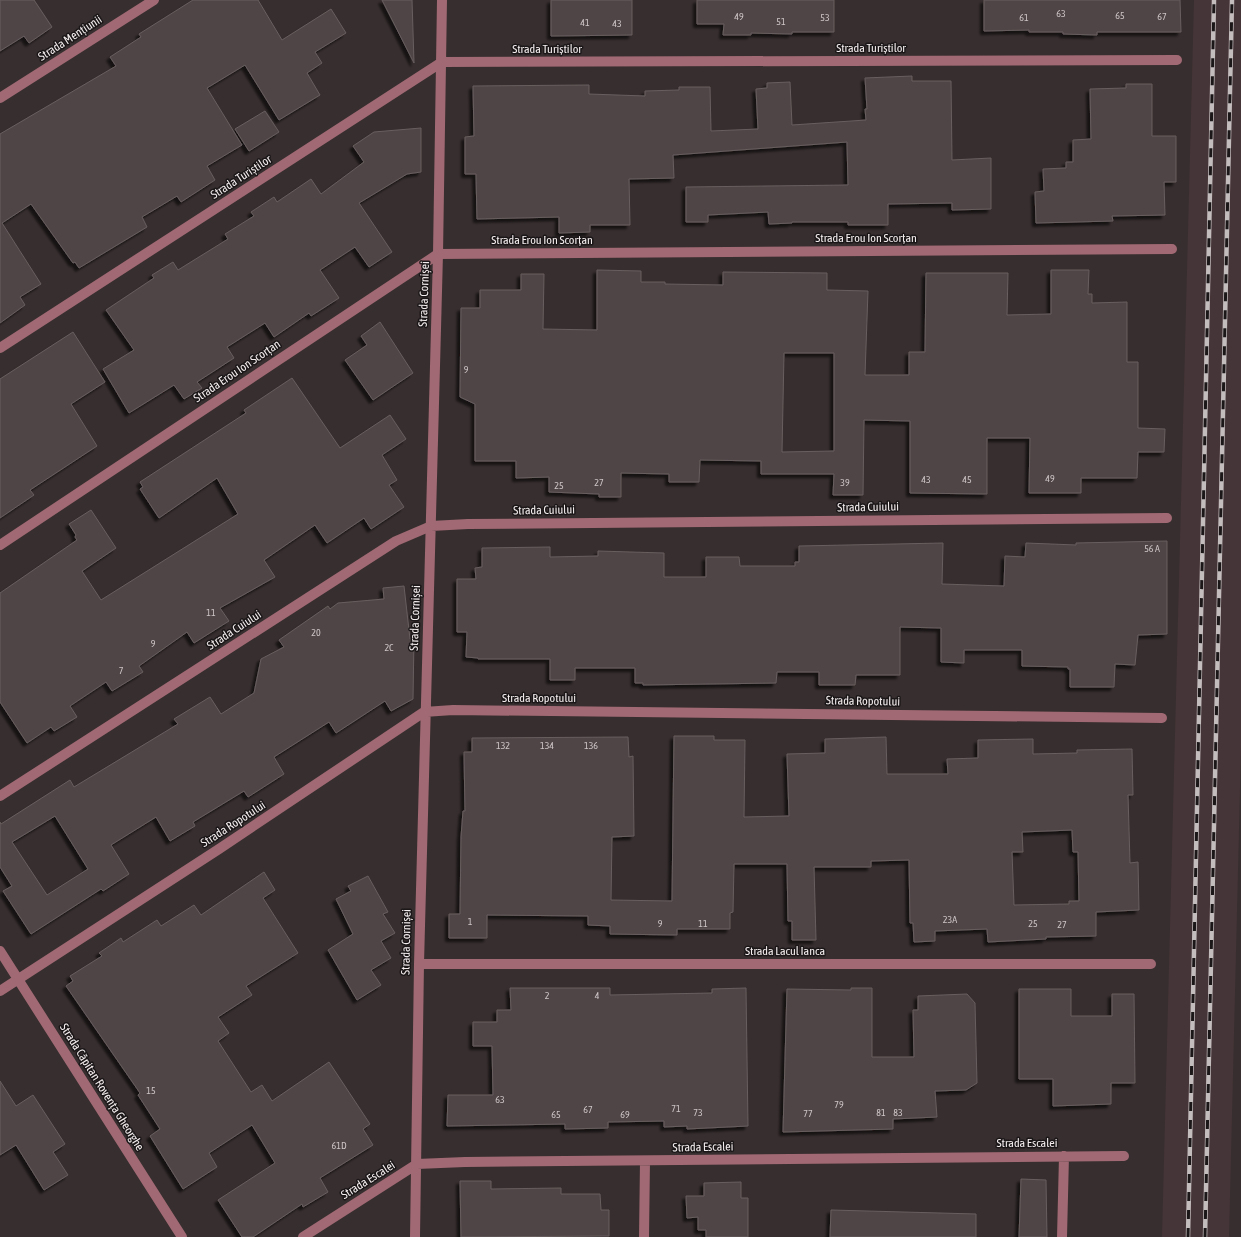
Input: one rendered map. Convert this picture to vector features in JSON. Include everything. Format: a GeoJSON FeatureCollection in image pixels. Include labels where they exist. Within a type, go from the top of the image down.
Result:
{"type":"FeatureCollection","features":[{"type":"Feature","properties":{"kind":"street","name":"Strada Mențiunii"},"geometry":{"type":"LineString","coordinates":[[0,98],[154,0]]}},
{"type":"Feature","properties":{"kind":"street","name":"Strada Cornișei"},"geometry":{"type":"LineString","coordinates":[[416,1237],[424,712],[431,526],[438,254],[442,0]]}},
{"type":"Feature","properties":{"kind":"street","name":"Strada Turiștilor"},"geometry":{"type":"LineString","coordinates":[[0,348],[442,62],[1177,60]]}},
{"type":"Feature","properties":{"kind":"street","name":"Strada Erou Ion Scorțan"},"geometry":{"type":"LineString","coordinates":[[0,545],[438,254],[1172,249]]}},
{"type":"Feature","properties":{"kind":"street","name":"Strada Cuiului"},"geometry":{"type":"LineString","coordinates":[[0,796],[396,541],[431,526],[484,524],[1168,518]]}},
{"type":"Feature","properties":{"kind":"street","name":"Strada Ropotului"},"geometry":{"type":"LineString","coordinates":[[0,991],[219,849],[424,712],[453,710],[653,711],[1162,718]]}},
{"type":"Feature","properties":{"kind":"street","name":"Strada Căpitan Rovența Gheorghe"},"geometry":{"type":"LineString","coordinates":[[0,950],[182,1237]]}},
{"type":"Feature","properties":{"kind":"street","name":"Strada Lacul Ianca"},"geometry":{"type":"LineString","coordinates":[[419,964],[1151,964]]}},
{"type":"Feature","properties":{"kind":"street"},"geometry":{"type":"LineString","coordinates":[[1062,1237],[1064,1156]]}},
{"type":"Feature","properties":{"kind":"street","name":"Strada Escalei"},"geometry":{"type":"LineString","coordinates":[[303,1237],[417,1164],[464,1162],[1124,1156]]}},
{"type":"Feature","properties":{"kind":"street"},"geometry":{"type":"LineString","coordinates":[[644,1237],[645,1161]]}},
{"type":"Feature","properties":{"kind":"shaded area"},"geometry":{"type":"Polygon","coordinates":[[[1194,0],[1241,0],[1241,748],[1229,1237],[1162,1237],[1194,0]]]}},
{"type":"Feature","properties":{"kind":"building"},"geometry":{"type":"Polygon","coordinates":[[[0,0],[34,0],[52,27],[29,43],[24,36],[0,51],[0,0]]]}},
{"type":"Feature","properties":{"kind":"building"},"geometry":{"type":"Polygon","coordinates":[[[193,0],[258,0],[282,40],[331,9],[346,33],[315,52],[322,63],[307,73],[320,95],[279,120],[245,65],[207,88],[242,145],[207,166],[215,180],[181,202],[177,196],[142,217],[147,227],[79,268],[75,262],[73,263],[31,204],[2,223],[41,284],[20,297],[25,305],[0,323],[0,134],[116,66],[110,57],[141,37],[139,34],[193,0]]]}},
{"type":"Feature","properties":{"kind":"building"},"geometry":{"type":"Polygon","coordinates":[[[382,0],[412,0],[414,63],[382,0]]]}},
{"type":"Feature","properties":{"kind":"building"},"geometry":{"type":"Polygon","coordinates":[[[551,0],[632,0],[632,35],[551,36],[551,0]]]}},
{"type":"Feature","properties":{"kind":"building"},"geometry":{"type":"Polygon","coordinates":[[[697,0],[834,0],[834,32],[792,32],[792,34],[751,33],[751,35],[723,35],[724,24],[697,24],[697,0]]]}},
{"type":"Feature","properties":{"kind":"building"},"geometry":{"type":"Polygon","coordinates":[[[984,0],[1180,0],[1181,32],[1097,32],[1097,35],[1063,34],[1063,32],[1029,32],[1029,30],[984,31],[984,0]]]}},
{"type":"Feature","properties":{"kind":"building"},"geometry":{"type":"Polygon","coordinates":[[[912,76],[912,81],[951,81],[952,160],[991,158],[991,209],[952,210],[952,203],[888,204],[888,225],[848,225],[848,222],[792,222],[769,224],[768,212],[708,215],[708,222],[686,222],[686,187],[848,185],[847,142],[673,155],[674,178],[629,179],[630,225],[590,225],[590,232],[559,233],[559,217],[477,219],[476,174],[465,174],[465,137],[474,136],[473,86],[589,85],[589,94],[645,96],[645,91],[679,90],[679,87],[710,87],[711,131],[758,129],[756,89],[767,88],[767,83],[790,82],[792,125],[866,120],[865,109],[867,109],[865,78],[912,76]]]}},
{"type":"Feature","properties":{"kind":"building"},"geometry":{"type":"Polygon","coordinates":[[[1126,84],[1152,84],[1152,136],[1176,136],[1176,182],[1164,182],[1165,215],[1112,216],[1113,221],[1036,223],[1035,192],[1044,191],[1043,169],[1066,168],[1066,162],[1073,162],[1073,140],[1091,139],[1090,89],[1126,88],[1126,84]]]}},
{"type":"Feature","properties":{"kind":"building"},"geometry":{"type":"Polygon","coordinates":[[[265,111],[279,132],[249,151],[235,129],[265,111]]]}},
{"type":"Feature","properties":{"kind":"building"},"geometry":{"type":"Polygon","coordinates":[[[421,128],[421,172],[407,174],[359,203],[392,252],[369,267],[355,247],[320,270],[339,298],[311,316],[309,313],[274,337],[265,323],[227,347],[234,358],[197,382],[202,388],[184,399],[174,385],[129,413],[103,369],[134,350],[106,310],[154,278],[152,275],[173,262],[178,270],[228,239],[225,234],[254,216],[251,212],[274,197],[277,202],[311,179],[321,194],[364,162],[353,146],[374,132],[421,128]]]}},
{"type":"Feature","properties":{"kind":"building"},"geometry":{"type":"Polygon","coordinates":[[[597,270],[641,271],[641,282],[723,285],[723,272],[827,273],[827,290],[868,291],[865,375],[909,375],[909,352],[925,352],[926,273],[1008,273],[1007,315],[1051,314],[1051,270],[1089,270],[1088,294],[1092,294],[1092,303],[1127,302],[1127,362],[1138,362],[1138,428],[1165,429],[1164,452],[1138,452],[1137,478],[1081,478],[1081,493],[1029,493],[1030,438],[987,438],[987,494],[910,493],[910,421],[864,420],[863,495],[833,495],[834,474],[761,474],[761,461],[700,460],[699,482],[669,482],[669,474],[621,473],[621,497],[599,497],[599,494],[549,492],[549,477],[516,478],[516,461],[475,461],[475,404],[460,397],[461,308],[480,308],[480,290],[521,290],[521,274],[544,274],[543,329],[597,330],[597,270]],[[784,353],[782,452],[834,451],[834,353],[784,353]]]}},
{"type":"Feature","properties":{"kind":"building"},"geometry":{"type":"Polygon","coordinates":[[[380,322],[413,373],[373,400],[345,360],[367,345],[361,336],[380,322]]]}},
{"type":"Feature","properties":{"kind":"building"},"geometry":{"type":"Polygon","coordinates":[[[73,332],[105,382],[71,404],[97,446],[30,490],[34,495],[0,518],[0,379],[73,332]]]}},
{"type":"Feature","properties":{"kind":"building"},"geometry":{"type":"Polygon","coordinates":[[[292,378],[340,448],[390,415],[406,439],[382,455],[397,480],[389,485],[404,507],[371,529],[364,518],[327,543],[315,525],[264,560],[275,577],[220,608],[229,621],[194,643],[187,632],[139,666],[143,672],[112,691],[106,682],[70,706],[77,717],[54,731],[51,727],[27,743],[0,702],[0,593],[77,540],[75,537],[76,535],[69,524],[91,510],[116,548],[82,571],[101,600],[238,514],[217,478],[159,518],[140,489],[143,487],[140,482],[246,413],[244,410],[292,378]]]}},
{"type":"Feature","properties":{"kind":"building"},"geometry":{"type":"Polygon","coordinates":[[[1167,541],[1167,634],[1138,635],[1135,665],[1115,664],[1114,687],[1070,687],[1070,669],[1068,669],[1068,667],[1022,666],[1022,650],[964,650],[964,663],[941,662],[941,628],[900,627],[900,675],[856,675],[855,685],[819,685],[819,672],[777,672],[776,683],[643,685],[643,683],[635,683],[635,668],[575,668],[575,680],[550,680],[550,659],[478,659],[466,657],[467,632],[457,632],[457,579],[476,579],[475,568],[482,567],[482,548],[550,547],[550,557],[598,556],[598,551],[664,553],[664,577],[706,577],[706,557],[739,557],[740,566],[795,566],[795,562],[799,562],[799,546],[943,543],[942,584],[1004,586],[1005,556],[1025,557],[1026,543],[1076,545],[1076,543],[1167,541]]]}},
{"type":"Feature","properties":{"kind":"building"},"geometry":{"type":"Polygon","coordinates":[[[404,586],[410,639],[414,638],[413,699],[391,711],[385,701],[336,733],[329,722],[274,757],[284,774],[248,797],[244,791],[193,822],[195,826],[170,841],[156,817],[111,845],[129,874],[103,891],[101,889],[31,934],[3,891],[12,886],[0,867],[0,822],[1,824],[70,780],[74,787],[178,724],[174,719],[210,697],[221,714],[254,693],[261,659],[284,647],[279,640],[328,606],[330,609],[338,603],[384,599],[383,588],[404,586]],[[55,816],[12,842],[47,895],[88,869],[55,816]]]}},
{"type":"Feature","properties":{"kind":"building"},"geometry":{"type":"Polygon","coordinates":[[[674,736],[714,736],[714,740],[745,740],[744,817],[789,816],[787,754],[825,753],[825,739],[886,737],[887,774],[948,774],[947,759],[978,758],[978,740],[1033,739],[1033,754],[1077,753],[1077,750],[1132,749],[1133,795],[1128,795],[1130,863],[1138,862],[1139,910],[1096,912],[1096,936],[1046,937],[1046,939],[988,942],[987,929],[935,931],[935,941],[914,942],[913,923],[910,923],[909,860],[871,861],[871,867],[814,867],[816,940],[792,940],[792,921],[788,921],[787,864],[734,864],[733,912],[730,913],[730,929],[677,929],[677,935],[610,934],[610,926],[588,925],[588,916],[487,915],[487,938],[449,938],[449,914],[460,914],[461,837],[463,811],[465,811],[464,752],[472,752],[472,738],[628,737],[629,757],[633,756],[634,836],[612,837],[611,900],[672,901],[674,736]],[[1072,830],[1022,832],[1023,852],[1012,852],[1014,905],[1069,904],[1069,901],[1079,901],[1078,852],[1073,852],[1072,830]]]}},
{"type":"Feature","properties":{"kind":"building"},"geometry":{"type":"Polygon","coordinates":[[[264,872],[275,890],[263,898],[298,953],[246,986],[252,995],[218,1017],[229,1033],[218,1041],[251,1092],[262,1085],[272,1101],[329,1062],[370,1124],[363,1129],[373,1145],[320,1178],[328,1192],[303,1207],[302,1204],[253,1237],[242,1237],[218,1200],[275,1163],[252,1125],[209,1153],[217,1167],[183,1189],[150,1136],[160,1129],[138,1095],[140,1093],[66,986],[73,981],[70,976],[102,956],[99,953],[121,938],[123,942],[157,920],[161,926],[194,905],[201,915],[264,872]]]}},
{"type":"Feature","properties":{"kind":"building"},"geometry":{"type":"Polygon","coordinates":[[[368,876],[388,912],[383,914],[395,933],[381,941],[391,958],[371,970],[381,985],[357,1000],[328,950],[353,934],[336,899],[351,891],[348,886],[368,876]]]}},
{"type":"Feature","properties":{"kind":"building"},"geometry":{"type":"Polygon","coordinates":[[[510,988],[610,988],[610,995],[712,993],[712,989],[746,988],[748,1126],[687,1129],[687,1126],[664,1127],[664,1121],[608,1122],[608,1128],[565,1129],[565,1124],[447,1126],[448,1095],[493,1095],[492,1046],[473,1046],[473,1022],[497,1022],[497,1010],[511,1010],[510,988]]]}},
{"type":"Feature","properties":{"kind":"building"},"geometry":{"type":"Polygon","coordinates":[[[851,988],[872,988],[872,1057],[914,1057],[913,1010],[918,1010],[918,996],[967,994],[975,1003],[977,1083],[966,1090],[935,1091],[937,1117],[893,1119],[893,1129],[783,1132],[787,989],[851,990],[851,988]]]}},
{"type":"Feature","properties":{"kind":"building"},"geometry":{"type":"Polygon","coordinates":[[[1019,989],[1071,989],[1071,1016],[1112,1016],[1112,994],[1134,994],[1135,1083],[1111,1083],[1111,1104],[1053,1106],[1053,1079],[1019,1079],[1019,989]]]}},
{"type":"Feature","properties":{"kind":"building"},"geometry":{"type":"Polygon","coordinates":[[[0,1081],[16,1106],[33,1095],[65,1144],[53,1152],[68,1175],[44,1190],[16,1145],[0,1155],[0,1081]]]}},
{"type":"Feature","properties":{"kind":"building"},"geometry":{"type":"Polygon","coordinates":[[[1021,1179],[1046,1180],[1047,1237],[1019,1237],[1021,1179]]]}},
{"type":"Feature","properties":{"kind":"building"},"geometry":{"type":"Polygon","coordinates":[[[460,1181],[491,1181],[491,1189],[561,1188],[561,1194],[600,1194],[601,1210],[609,1210],[609,1236],[461,1237],[460,1181]]]}},
{"type":"Feature","properties":{"kind":"building"},"geometry":{"type":"Polygon","coordinates":[[[741,1182],[741,1198],[748,1198],[748,1237],[706,1237],[706,1230],[698,1230],[698,1217],[687,1218],[686,1196],[704,1196],[704,1183],[741,1182]]]}},
{"type":"Feature","properties":{"kind":"building"},"geometry":{"type":"Polygon","coordinates":[[[831,1210],[976,1214],[976,1237],[830,1237],[831,1210]]]}},
{"type":"Feature","properties":{"kind":"railway"},"geometry":{"type":"LineString","coordinates":[[1188,1237],[1214,0]]}},
{"type":"Feature","properties":{"kind":"railway"},"geometry":{"type":"LineString","coordinates":[[1205,1237],[1232,0]]}}]}
